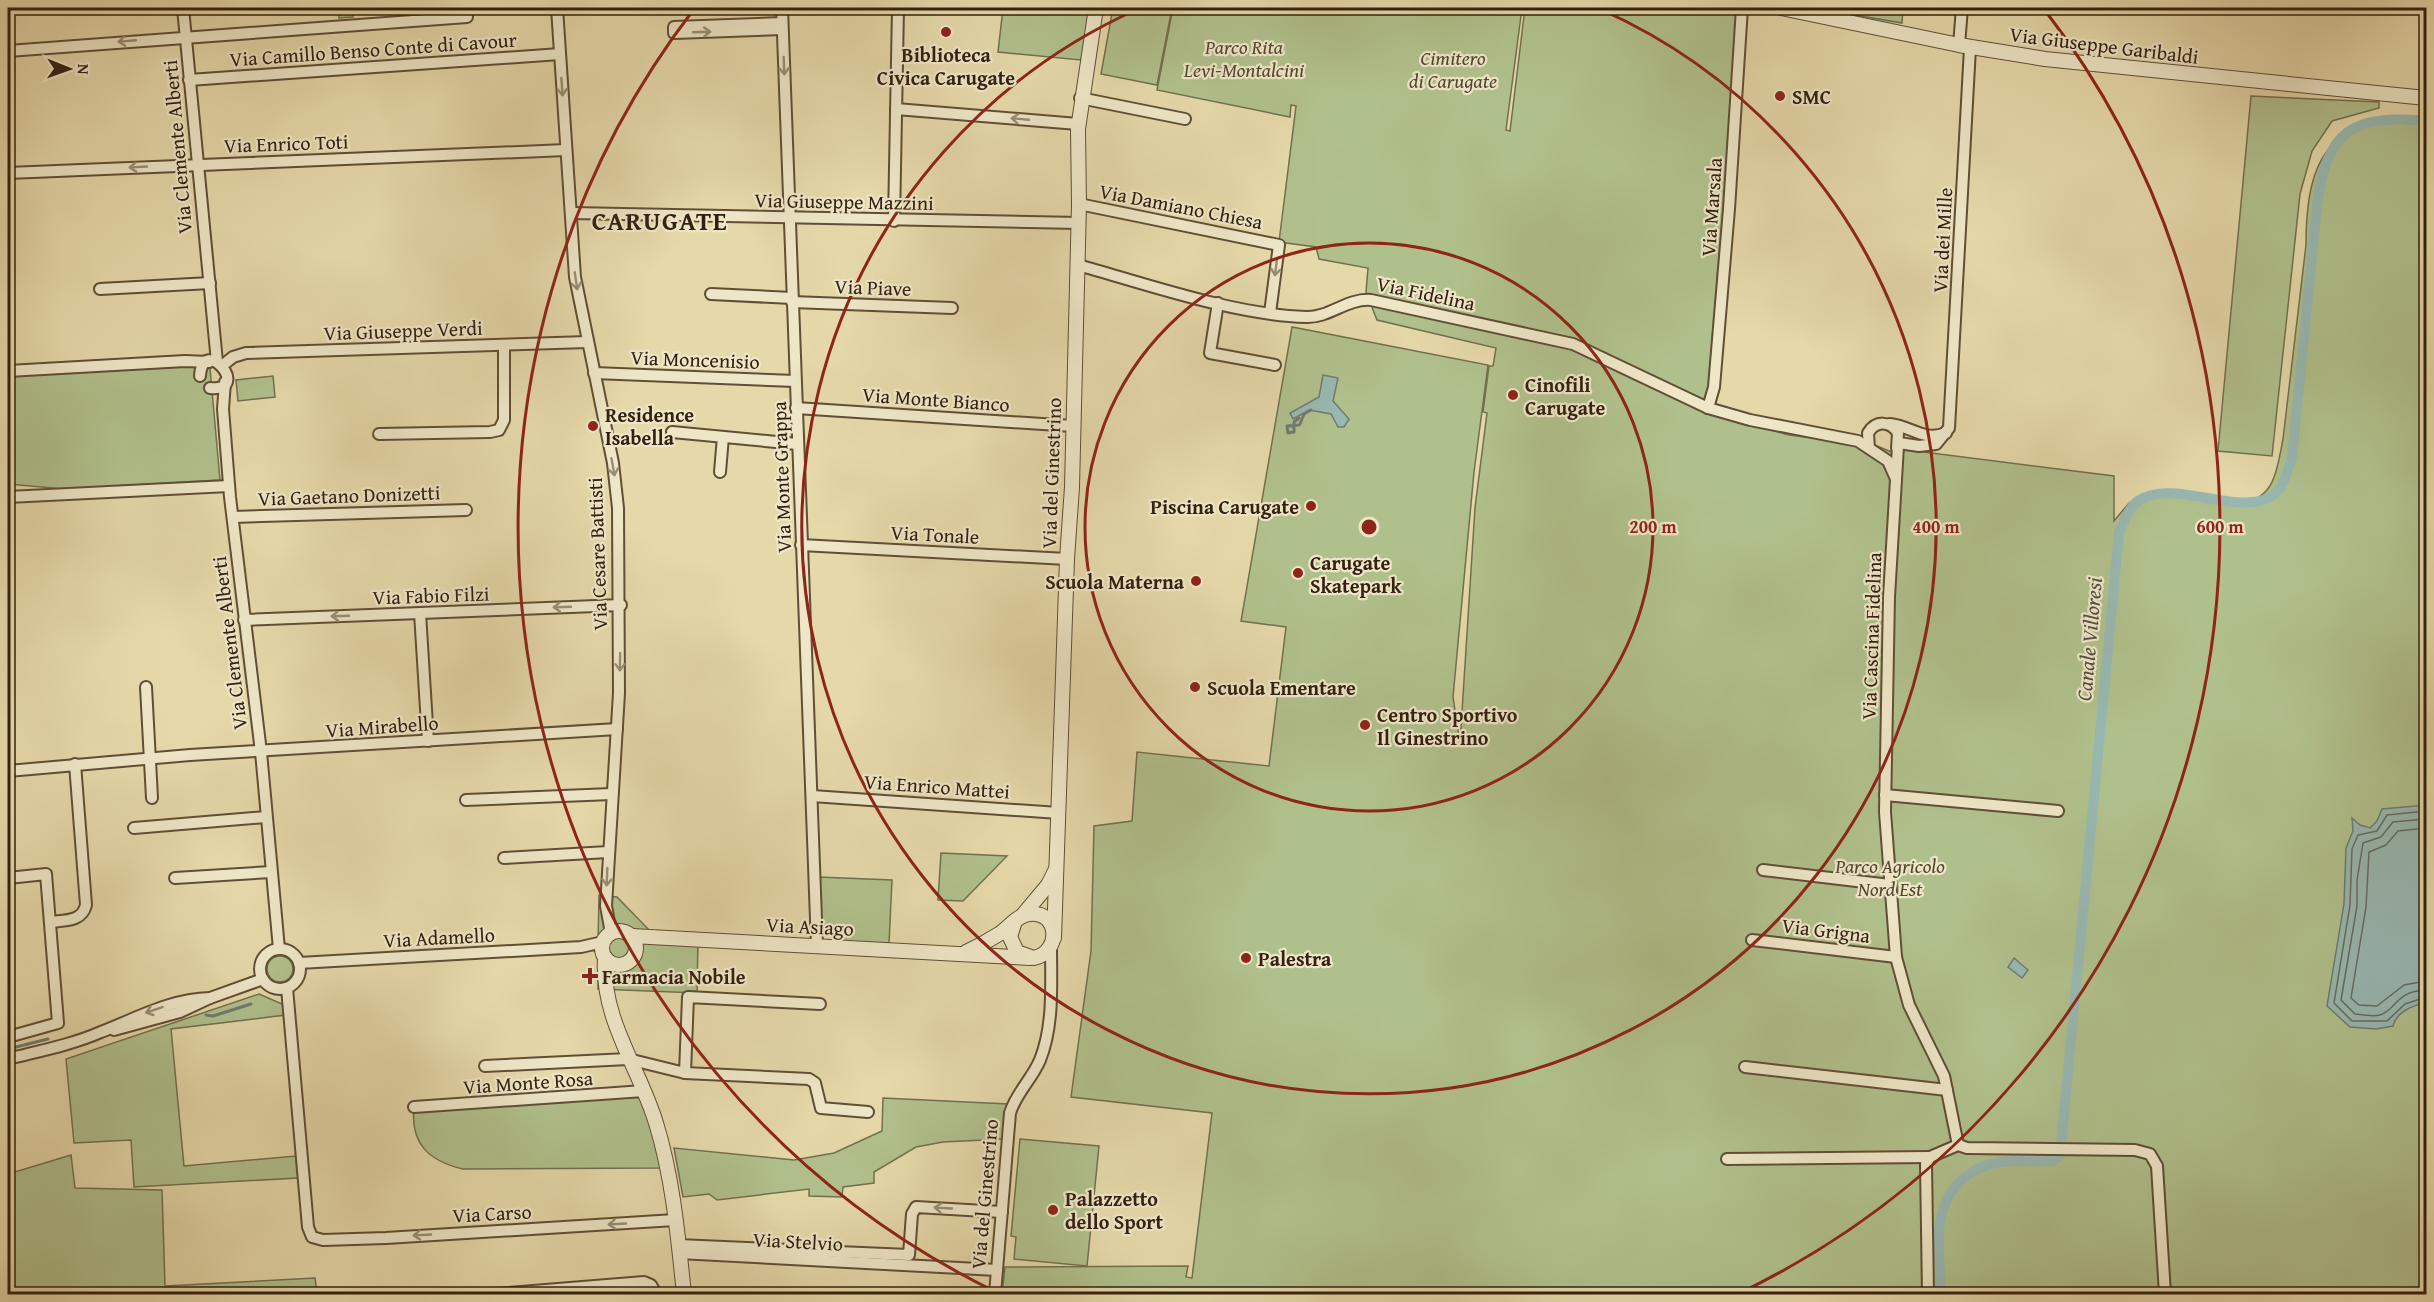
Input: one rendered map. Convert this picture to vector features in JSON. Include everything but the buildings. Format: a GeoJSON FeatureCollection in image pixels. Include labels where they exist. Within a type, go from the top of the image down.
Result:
{"type":"FeatureCollection","features":[{"type":"Feature","properties":{"kind":"street","name":"Via Clemente Alberti"},"geometry":{"type":"LineString","coordinates":[[183,8],[216,363]]}},
{"type":"Feature","properties":{"kind":"street","name":"Via Cesare Battisti"},"geometry":{"type":"LineString","coordinates":[[557,8],[575,277],[616,484],[621,605],[617,729],[608,852],[606,981],[616,1028],[644,1091],[664,1150],[684,1294]]}},
{"type":"Feature","properties":{"kind":"street","name":"Via Monte Grappa"},"geometry":{"type":"LineString","coordinates":[[782,8],[817,946]]}},
{"type":"Feature","properties":{"kind":"street"},"geometry":{"type":"LineString","coordinates":[[894,221],[898,8]]}},
{"type":"Feature","properties":{"kind":"street"},"geometry":{"type":"LineString","coordinates":[[1078,265],[1078,124],[1080,98],[1096,8]]}},
{"type":"Feature","properties":{"kind":"street","name":"Via Marsala"},"geometry":{"type":"LineString","coordinates":[[1708,408],[1714,387],[1742,8]]}},
{"type":"Feature","properties":{"kind":"street","name":"Via Giuseppe Garibaldi"},"geometry":{"type":"LineString","coordinates":[[1781,8],[1965,46],[2064,62],[2427,98]]}},
{"type":"Feature","properties":{"kind":"street","name":"Via dei Mille"},"geometry":{"type":"LineString","coordinates":[[1946,433],[1951,417],[1965,46],[1962,8]]}},
{"type":"Feature","properties":{"kind":"street"},"geometry":{"type":"LineString","coordinates":[[8,51],[185,36],[467,17]]}},
{"type":"Feature","properties":{"kind":"street"},"geometry":{"type":"LineString","coordinates":[[782,26],[674,33],[674,27],[782,26]]}},
{"type":"Feature","properties":{"kind":"street","name":"Via Camillo Benso Conte di Cavour"},"geometry":{"type":"LineString","coordinates":[[189,80],[560,54]]}},
{"type":"Feature","properties":{"kind":"street"},"geometry":{"type":"LineString","coordinates":[[1080,98],[1185,119]]}},
{"type":"Feature","properties":{"kind":"street"},"geometry":{"type":"LineString","coordinates":[[896,109],[1078,124]]}},
{"type":"Feature","properties":{"kind":"street","name":"Via Enrico Toti"},"geometry":{"type":"LineString","coordinates":[[8,173],[566,150]]}},
{"type":"Feature","properties":{"kind":"street","name":"Via Damiano Chiesa"},"geometry":{"type":"LineString","coordinates":[[1079,204],[1279,245],[1270,313]]}},
{"type":"Feature","properties":{"kind":"street","name":"Via Giuseppe Mazzini"},"geometry":{"type":"LineString","coordinates":[[572,213],[1079,223]]}},
{"type":"Feature","properties":{"kind":"street","name":"Via Fidelina"},"geometry":{"type":"LineString","coordinates":[[1078,265],[1218,303],[1270,313],[1310,317],[1354,301],[1371,300],[1561,341],[1708,408],[1750,420],[1858,441],[1878,455]]}},
{"type":"Feature","properties":{"kind":"street","name":"Via del Ginestrino"},"geometry":{"type":"LineString","coordinates":[[995,1294],[1011,1113],[1016,1098],[1042,1054],[1052,990],[1050,950],[1057,863],[1078,265]]}},
{"type":"Feature","properties":{"kind":"street"},"geometry":{"type":"LineString","coordinates":[[100,289],[210,283]]}},
{"type":"Feature","properties":{"kind":"street","name":"Via Piave"},"geometry":{"type":"LineString","coordinates":[[711,294],[952,308]]}},
{"type":"Feature","properties":{"kind":"street"},"geometry":{"type":"LineString","coordinates":[[1218,303],[1210,353],[1275,365]]}},
{"type":"Feature","properties":{"kind":"street","name":"Via Giuseppe Verdi"},"geometry":{"type":"LineString","coordinates":[[216,363],[246,353],[588,342]]}},
{"type":"Feature","properties":{"kind":"street"},"geometry":{"type":"LineString","coordinates":[[379,434],[490,432],[501,428],[504,417],[504,345]]}},
{"type":"Feature","properties":{"kind":"street"},"geometry":{"type":"LineString","coordinates":[[8,371],[177,362],[216,363],[227,372],[225,382],[218,387],[210,388],[190,367],[177,362]]}},
{"type":"Feature","properties":{"kind":"street"},"geometry":{"type":"LineString","coordinates":[[200,376],[202,368],[216,363]]}},
{"type":"Feature","properties":{"kind":"street","name":"Via Moncenisio"},"geometry":{"type":"LineString","coordinates":[[594,373],[795,381]]}},
{"type":"Feature","properties":{"kind":"street","name":"Via Clemente Alberti"},"geometry":{"type":"LineString","coordinates":[[225,382],[223,409],[232,517],[261,752],[279,950]]}},
{"type":"Feature","properties":{"kind":"street","name":"Via Clemente Alberti"},"geometry":{"type":"LineString","coordinates":[[210,388],[223,409]]}},
{"type":"Feature","properties":{"kind":"street","name":"Via Monte Bianco"},"geometry":{"type":"LineString","coordinates":[[796,408],[1073,426]]}},
{"type":"Feature","properties":{"kind":"street"},"geometry":{"type":"LineString","coordinates":[[1882,423],[1901,425],[1927,437],[1946,433]]}},
{"type":"Feature","properties":{"kind":"street"},"geometry":{"type":"LineString","coordinates":[[1878,455],[1892,453],[1898,444],[1895,429],[1882,423]]}},
{"type":"Feature","properties":{"kind":"street","name":"Via Fidelina"},"geometry":{"type":"LineString","coordinates":[[1834,436],[1871,428],[1882,423]]}},
{"type":"Feature","properties":{"kind":"street"},"geometry":{"type":"LineString","coordinates":[[1869,448],[1866,438],[1871,428]]}},
{"type":"Feature","properties":{"kind":"street"},"geometry":{"type":"LineString","coordinates":[[672,432],[797,444]]}},
{"type":"Feature","properties":{"kind":"street"},"geometry":{"type":"LineString","coordinates":[[1898,444],[1928,446],[1936,444],[1946,433]]}},
{"type":"Feature","properties":{"kind":"street"},"geometry":{"type":"LineString","coordinates":[[720,472],[723,437]]}},
{"type":"Feature","properties":{"kind":"street","name":"Via Cascina Fidelina"},"geometry":{"type":"LineString","coordinates":[[1898,444],[1889,597],[1885,795],[1896,957],[1909,1005],[1944,1076],[1958,1145]]}},
{"type":"Feature","properties":{"kind":"street"},"geometry":{"type":"LineString","coordinates":[[1878,455],[1892,465],[1896,478]]}},
{"type":"Feature","properties":{"kind":"street"},"geometry":{"type":"LineString","coordinates":[[8,497],[230,486]]}},
{"type":"Feature","properties":{"kind":"street","name":"Via Gaetano Donizetti"},"geometry":{"type":"LineString","coordinates":[[232,517],[466,510]]}},
{"type":"Feature","properties":{"kind":"street","name":"Via Tonale"},"geometry":{"type":"LineString","coordinates":[[801,545],[1067,559]]}},
{"type":"Feature","properties":{"kind":"street","name":"Via Fabio Filzi"},"geometry":{"type":"LineString","coordinates":[[244,620],[621,605]]}},
{"type":"Feature","properties":{"kind":"street"},"geometry":{"type":"LineString","coordinates":[[420,613],[428,741]]}},
{"type":"Feature","properties":{"kind":"street"},"geometry":{"type":"LineString","coordinates":[[146,687],[152,798]]}},
{"type":"Feature","properties":{"kind":"street","name":"Via Mirabello"},"geometry":{"type":"LineString","coordinates":[[8,771],[75,764],[617,729]]}},
{"type":"Feature","properties":{"kind":"street"},"geometry":{"type":"LineString","coordinates":[[50,922],[77,918],[82,914],[86,905],[75,764]]}},
{"type":"Feature","properties":{"kind":"street"},"geometry":{"type":"LineString","coordinates":[[466,800],[611,794]]}},
{"type":"Feature","properties":{"kind":"street"},"geometry":{"type":"LineString","coordinates":[[1885,795],[2058,811]]}},
{"type":"Feature","properties":{"kind":"street","name":"Via Enrico Mattei"},"geometry":{"type":"LineString","coordinates":[[812,796],[1059,813]]}},
{"type":"Feature","properties":{"kind":"street"},"geometry":{"type":"LineString","coordinates":[[134,828],[266,817]]}},
{"type":"Feature","properties":{"kind":"street"},"geometry":{"type":"LineString","coordinates":[[504,858],[608,852]]}},
{"type":"Feature","properties":{"kind":"street","name":"Via del Ginestrino"},"geometry":{"type":"LineString","coordinates":[[1018,919],[1050,882],[1057,863]]}},
{"type":"Feature","properties":{"kind":"street"},"geometry":{"type":"LineString","coordinates":[[1762,870],[1890,885]]}},
{"type":"Feature","properties":{"kind":"street"},"geometry":{"type":"LineString","coordinates":[[175,878],[271,872]]}},
{"type":"Feature","properties":{"kind":"street"},"geometry":{"type":"LineString","coordinates":[[8,878],[46,874],[58,1023],[8,1037]]}},
{"type":"Feature","properties":{"kind":"street"},"geometry":{"type":"LineString","coordinates":[[1034,914],[1046,918],[1052,926],[1050,950],[1030,958],[1020,954],[1012,944],[1010,932],[1018,919],[1034,914]]}},
{"type":"Feature","properties":{"kind":"street","name":"Via Asiago"},"geometry":{"type":"LineString","coordinates":[[964,952],[994,938],[1018,919]]}},
{"type":"Feature","properties":{"kind":"street"},"geometry":{"type":"LineString","coordinates":[[637,950],[632,936],[622,931],[606,946],[618,965],[630,962],[637,950],[655,938]]}},
{"type":"Feature","properties":{"kind":"street","name":"Via Asiago"},"geometry":{"type":"LineString","coordinates":[[632,936],[964,952],[1030,958]]}},
{"type":"Feature","properties":{"kind":"street","name":"Via Grigna"},"geometry":{"type":"LineString","coordinates":[[1752,940],[1896,957]]}},
{"type":"Feature","properties":{"kind":"street","name":"Via Adamello"},"geometry":{"type":"LineString","coordinates":[[299,963],[606,946]]}},
{"type":"Feature","properties":{"kind":"street"},"geometry":{"type":"LineString","coordinates":[[279,950],[290,952],[299,963],[298,976],[287,988],[274,988],[263,980],[260,970],[262,960],[267,954],[279,950]]}},
{"type":"Feature","properties":{"kind":"street","name":"Via Cesare Battisti"},"geometry":{"type":"LineString","coordinates":[[616,1028],[613,980],[618,965]]}},
{"type":"Feature","properties":{"kind":"street"},"geometry":{"type":"LineString","coordinates":[[8,1059],[101,1032],[134,1017],[180,1001],[210,998],[263,980]]}},
{"type":"Feature","properties":{"kind":"street","name":"Via Carso"},"geometry":{"type":"LineString","coordinates":[[287,988],[308,1227],[312,1237],[323,1240],[386,1238],[675,1220]]}},
{"type":"Feature","properties":{"kind":"street"},"geometry":{"type":"LineString","coordinates":[[685,1073],[688,997],[820,1004]]}},
{"type":"Feature","properties":{"kind":"street"},"geometry":{"type":"LineString","coordinates":[[485,1066],[628,1059],[685,1073],[811,1079],[815,1083],[821,1108],[868,1112]]}},
{"type":"Feature","properties":{"kind":"street"},"geometry":{"type":"LineString","coordinates":[[1745,1067],[1947,1090]]}},
{"type":"Feature","properties":{"kind":"street","name":"Via Monte Rosa"},"geometry":{"type":"LineString","coordinates":[[414,1107],[644,1091]]}},
{"type":"Feature","properties":{"kind":"street"},"geometry":{"type":"LineString","coordinates":[[1727,1159],[1930,1157],[1958,1145],[1967,1148],[2141,1151],[2153,1157],[2157,1166],[2165,1294]]}},
{"type":"Feature","properties":{"kind":"street"},"geometry":{"type":"LineString","coordinates":[[1928,1294],[1926,1164],[1930,1157]]}},
{"type":"Feature","properties":{"kind":"street"},"geometry":{"type":"LineString","coordinates":[[915,1265],[909,1255],[912,1214],[916,1207],[1002,1212]]}},
{"type":"Feature","properties":{"kind":"street","name":"Via Stelvio"},"geometry":{"type":"LineString","coordinates":[[679,1249],[909,1255]]}},
{"type":"Feature","properties":{"kind":"street","name":"Via Stelvio"},"geometry":{"type":"LineString","coordinates":[[679,1249],[997,1270]]}},
{"type":"Feature","properties":{"kind":"street"},"geometry":{"type":"LineString","coordinates":[[497,1294],[644,1282],[651,1285],[656,1294]]}},
{"type":"Feature","properties":{"kind":"green space"},"geometry":{"type":"Polygon","coordinates":[[[338,8],[384,8],[352,9],[353,17],[339,18],[338,8]]]}},
{"type":"Feature","properties":{"kind":"green space"},"geometry":{"type":"Polygon","coordinates":[[[1003,8],[1091,8],[1081,60],[998,52],[1003,8]]]}},
{"type":"Feature","properties":{"kind":"green space"},"geometry":{"type":"Polygon","coordinates":[[[1113,8],[1172,8],[1157,85],[1101,74],[1113,8]]]}},
{"type":"Feature","properties":{"kind":"green space","name":"Parco Agricolo Nord Est"},"geometry":{"type":"Polygon","coordinates":[[[1173,8],[1522,8],[1506,130],[1510,131],[1525,8],[1734,8],[1739,18],[1706,412],[1789,435],[1877,446],[1894,453],[1908,450],[2114,476],[2114,521],[2129,503],[2153,492],[2246,501],[2264,493],[2270,486],[2277,468],[2283,439],[2310,192],[2315,175],[2331,146],[2344,134],[2361,126],[2385,122],[2426,124],[2426,1294],[1002,1294],[1005,1267],[1188,1266],[1186,1277],[1192,1278],[1212,1113],[1071,1097],[1091,951],[1094,826],[1132,821],[1137,752],[1269,766],[1286,627],[1241,621],[1292,327],[1488,365],[1474,472],[1453,697],[1460,743],[1475,508],[1487,413],[1483,412],[1489,366],[1493,366],[1496,348],[1377,320],[1366,292],[1368,268],[1319,259],[1316,247],[1279,242],[1296,106],[1291,105],[1290,117],[1157,90],[1173,8]]]}},
{"type":"Feature","properties":{"kind":"green space"},"geometry":{"type":"Polygon","coordinates":[[[1813,8],[1903,8],[1902,23],[1813,8]]]}},
{"type":"Feature","properties":{"kind":"green space"},"geometry":{"type":"Polygon","coordinates":[[[2251,96],[2379,102],[2379,108],[2332,121],[2312,151],[2300,194],[2272,456],[2218,451],[2251,96]]]}},
{"type":"Feature","properties":{"kind":"green space"},"geometry":{"type":"Polygon","coordinates":[[[209,357],[220,480],[64,489],[8,484],[8,366],[209,357]]]}},
{"type":"Feature","properties":{"kind":"green space"},"geometry":{"type":"Polygon","coordinates":[[[273,376],[275,397],[238,401],[236,380],[273,376]]]}},
{"type":"Feature","properties":{"kind":"green space"},"geometry":{"type":"Polygon","coordinates":[[[941,853],[1007,856],[963,901],[938,900],[941,853]]]}},
{"type":"Feature","properties":{"kind":"green space"},"geometry":{"type":"Polygon","coordinates":[[[818,877],[892,880],[889,944],[851,943],[841,941],[826,932],[820,919],[818,877]]]}},
{"type":"Feature","properties":{"kind":"green space"},"geometry":{"type":"Polygon","coordinates":[[[599,895],[617,897],[649,930],[662,938],[698,940],[697,993],[598,989],[598,952],[582,947],[598,943],[599,895]]]}},
{"type":"Feature","properties":{"kind":"green space"},"geometry":{"type":"Polygon","coordinates":[[[280,956],[289,960],[293,969],[289,978],[280,982],[271,978],[267,969],[271,960],[280,956]]]}},
{"type":"Feature","properties":{"kind":"green space"},"geometry":{"type":"Polygon","coordinates":[[[259,994],[282,1004],[286,1015],[171,1029],[184,1166],[296,1156],[298,1178],[134,1187],[131,1140],[74,1143],[66,1059],[259,994]]]}},
{"type":"Feature","properties":{"kind":"green space"},"geometry":{"type":"Polygon","coordinates":[[[641,1096],[650,1121],[661,1168],[463,1169],[451,1166],[432,1156],[424,1149],[415,1131],[414,1107],[641,1096]]]}},
{"type":"Feature","properties":{"kind":"green space"},"geometry":{"type":"Polygon","coordinates":[[[883,1098],[1008,1104],[1005,1139],[943,1142],[916,1147],[874,1172],[874,1183],[843,1187],[842,1197],[809,1196],[809,1189],[717,1200],[709,1194],[683,1197],[674,1148],[794,1160],[834,1153],[882,1131],[883,1098]]]}},
{"type":"Feature","properties":{"kind":"green space"},"geometry":{"type":"Polygon","coordinates":[[[1020,1139],[1099,1146],[1087,1266],[1014,1259],[1016,1237],[1011,1236],[1020,1139]]]}},
{"type":"Feature","properties":{"kind":"green space"},"geometry":{"type":"Polygon","coordinates":[[[71,1155],[75,1188],[162,1190],[165,1286],[315,1278],[317,1294],[8,1294],[8,1174],[71,1155]]]}},
{"type":"Feature","properties":{"kind":"water"},"geometry":{"type":"Polygon","coordinates":[[[1323,375],[1338,378],[1333,401],[1349,419],[1344,427],[1338,427],[1331,414],[1309,410],[1293,419],[1290,413],[1319,397],[1323,375]]]}},
{"type":"Feature","properties":{"kind":"water"},"geometry":{"type":"Polygon","coordinates":[[[2426,805],[2426,1003],[2406,1010],[2393,1026],[2376,1029],[2350,1027],[2327,1006],[2344,904],[2346,848],[2353,831],[2352,818],[2360,825],[2370,828],[2377,821],[2382,809],[2426,805]]]}},
{"type":"Feature","properties":{"kind":"water"},"geometry":{"type":"Polygon","coordinates":[[[2014,958],[2028,970],[2022,978],[2008,967],[2014,958]]]}},
{"type":"Feature","properties":{"kind":"waterway","name":"Canale Villoresi"},"geometry":{"type":"LineString","coordinates":[[1941,1294],[1939,1232],[1941,1217],[1953,1190],[1968,1175],[1987,1165],[2008,1161],[2053,1161],[2060,1156],[2119,532],[2132,507],[2138,501],[2153,495],[2171,493],[2248,503],[2265,500],[2278,491],[2285,479],[2292,457],[2317,205],[2328,159],[2336,144],[2348,132],[2362,125],[2379,121],[2426,121]]}},
{"type":"Feature","properties":{"kind":"waterway"},"geometry":{"type":"LineString","coordinates":[[1299,418],[1294,422],[1294,432],[1288,433],[1287,426],[1299,425],[1304,414],[1311,410]]}},
{"type":"Feature","properties":{"kind":"waterway"},"geometry":{"type":"LineString","coordinates":[[206,1015],[213,1016],[251,1004]]}},
{"type":"Feature","properties":{"kind":"waterway"},"geometry":{"type":"LineString","coordinates":[[8,1049],[48,1039]]}},
{"type":"Feature","properties":{"kind":"place","name":"Biblioteca Civica Carugate"},"geometry":{"type":"Point","coordinates":[946,32]}},
{"type":"Feature","properties":{"kind":"place","name":"SMC"},"geometry":{"type":"Point","coordinates":[1780,96]}},
{"type":"Feature","properties":{"kind":"place","name":"Cinofili Carugate"},"geometry":{"type":"Point","coordinates":[1513,395]}},
{"type":"Feature","properties":{"kind":"place","name":"Residence Isabella"},"geometry":{"type":"Point","coordinates":[593,426]}},
{"type":"Feature","properties":{"kind":"place","name":"Piscina Carugate"},"geometry":{"type":"Point","coordinates":[1311,506]}},
{"type":"Feature","properties":{"kind":"place","name":"Carugate Skatepark"},"geometry":{"type":"Point","coordinates":[1298,573]}},
{"type":"Feature","properties":{"kind":"place","name":"Scuola Materna"},"geometry":{"type":"Point","coordinates":[1196,581]}},
{"type":"Feature","properties":{"kind":"place","name":"Scuola Ementare"},"geometry":{"type":"Point","coordinates":[1195,687]}},
{"type":"Feature","properties":{"kind":"place","name":"Centro Sportivo Il Ginestrino"},"geometry":{"type":"Point","coordinates":[1365,725]}},
{"type":"Feature","properties":{"kind":"place","name":"Palestra"},"geometry":{"type":"Point","coordinates":[1246,958]}},
{"type":"Feature","properties":{"kind":"place","name":"Farmacia Nobile"},"geometry":{"type":"Point","coordinates":[590,976]}},
{"type":"Feature","properties":{"kind":"place","name":"Palazzetto dello Sport"},"geometry":{"type":"Point","coordinates":[1053,1210]}},
{"type":"Feature","properties":{"kind":"district","name":"CARUGATE"},"geometry":{"type":"Point","coordinates":[660,220]}},
{"type":"Feature","properties":{"kind":"park label","name":"Parco Rita Levi-Montalcini"},"geometry":{"type":"Point","coordinates":[1244,58]}},
{"type":"Feature","properties":{"kind":"park label","name":"Cimitero di Carugate"},"geometry":{"type":"Point","coordinates":[1453,68]}}]}
